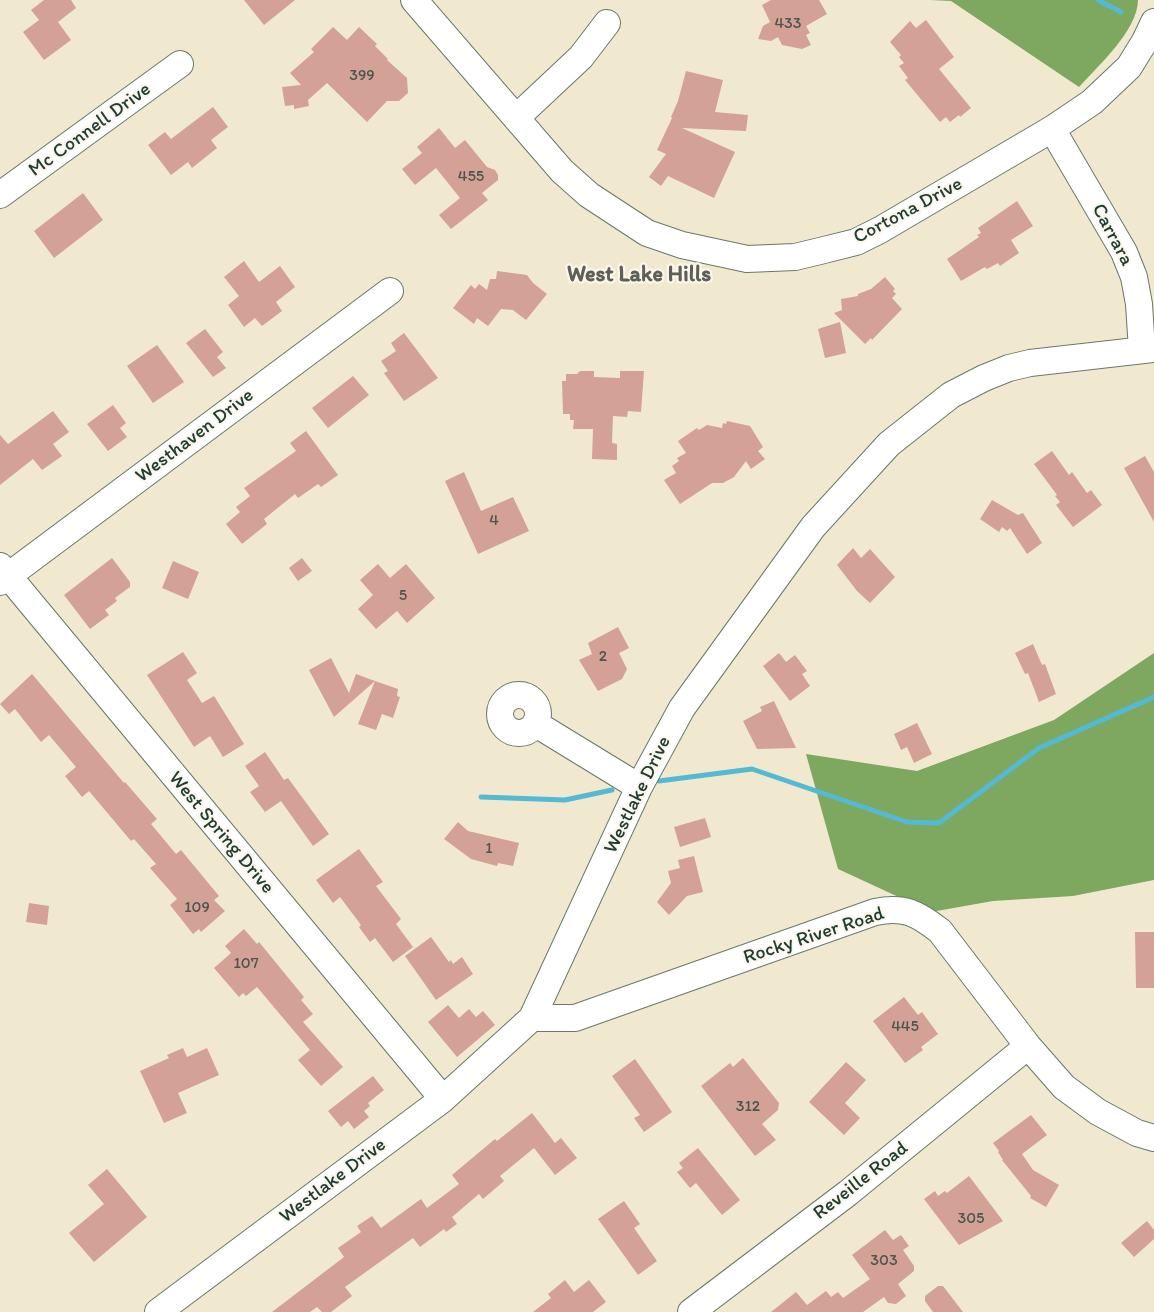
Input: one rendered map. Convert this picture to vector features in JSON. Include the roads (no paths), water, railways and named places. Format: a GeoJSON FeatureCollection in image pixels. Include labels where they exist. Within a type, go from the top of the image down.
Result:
{"type":"FeatureCollection","features":[{"type":"Feature","properties":{"kind":"street","name":"Cortona Drive"},"geometry":{"type":"LineString","coordinates":[[414,0],[562,171],[589,195],[647,232],[682,245],[747,259],[795,257],[856,242],[1052,129],[1092,102],[1112,85],[1129,67],[1154,22]]}},
{"type":"Feature","properties":{"kind":"street"},"geometry":{"type":"LineString","coordinates":[[516,118],[581,57],[607,23]]}},
{"type":"Feature","properties":{"kind":"street","name":"Mc Connell Drive"},"geometry":{"type":"LineString","coordinates":[[0,195],[180,64]]}},
{"type":"Feature","properties":{"kind":"street","name":"Carrara"},"geometry":{"type":"LineString","coordinates":[[1052,129],[1119,245],[1134,277],[1148,349]]}},
{"type":"Feature","properties":{"kind":"street","name":"Westhaven Drive"},"geometry":{"type":"LineString","coordinates":[[3,575],[390,291]]}},
{"type":"Feature","properties":{"kind":"street","name":"Westlake Drive"},"geometry":{"type":"LineString","coordinates":[[158,1312],[443,1099],[532,1018],[639,787],[682,708],[813,527],[889,444],[951,395],[1009,368],[1030,363],[1148,349]]}},
{"type":"Feature","properties":{"kind":"street","name":"West Spring Drive"},"geometry":{"type":"LineString","coordinates":[[3,575],[443,1099]]}},
{"type":"Feature","properties":{"kind":"street"},"geometry":{"type":"LineString","coordinates":[[536,724],[639,787]]}},
{"type":"Feature","properties":{"kind":"street","name":"Rocky River Road"},"geometry":{"type":"LineString","coordinates":[[532,1018],[575,1018],[874,912],[892,909],[909,911],[925,919],[940,931],[1028,1046],[1064,1087],[1098,1112],[1137,1133],[1154,1138]]}},
{"type":"Feature","properties":{"kind":"street","name":"Reveille Road"},"geometry":{"type":"LineString","coordinates":[[691,1312],[848,1193],[1028,1046]]}},
{"type":"Feature","properties":{"kind":"waterway"},"geometry":{"type":"LineString","coordinates":[[1098,0],[1121,12]]}},
{"type":"Feature","properties":{"kind":"waterway"},"geometry":{"type":"LineString","coordinates":[[659,781],[752,769],[907,822],[939,823],[1039,748],[1154,697]]}},
{"type":"Feature","properties":{"kind":"waterway"},"geometry":{"type":"LineString","coordinates":[[481,797],[565,800],[612,790]]}},
{"type":"Feature","properties":{"kind":"district","name":"West Lake Hills"},"geometry":{"type":"Point","coordinates":[639,275]}}]}
